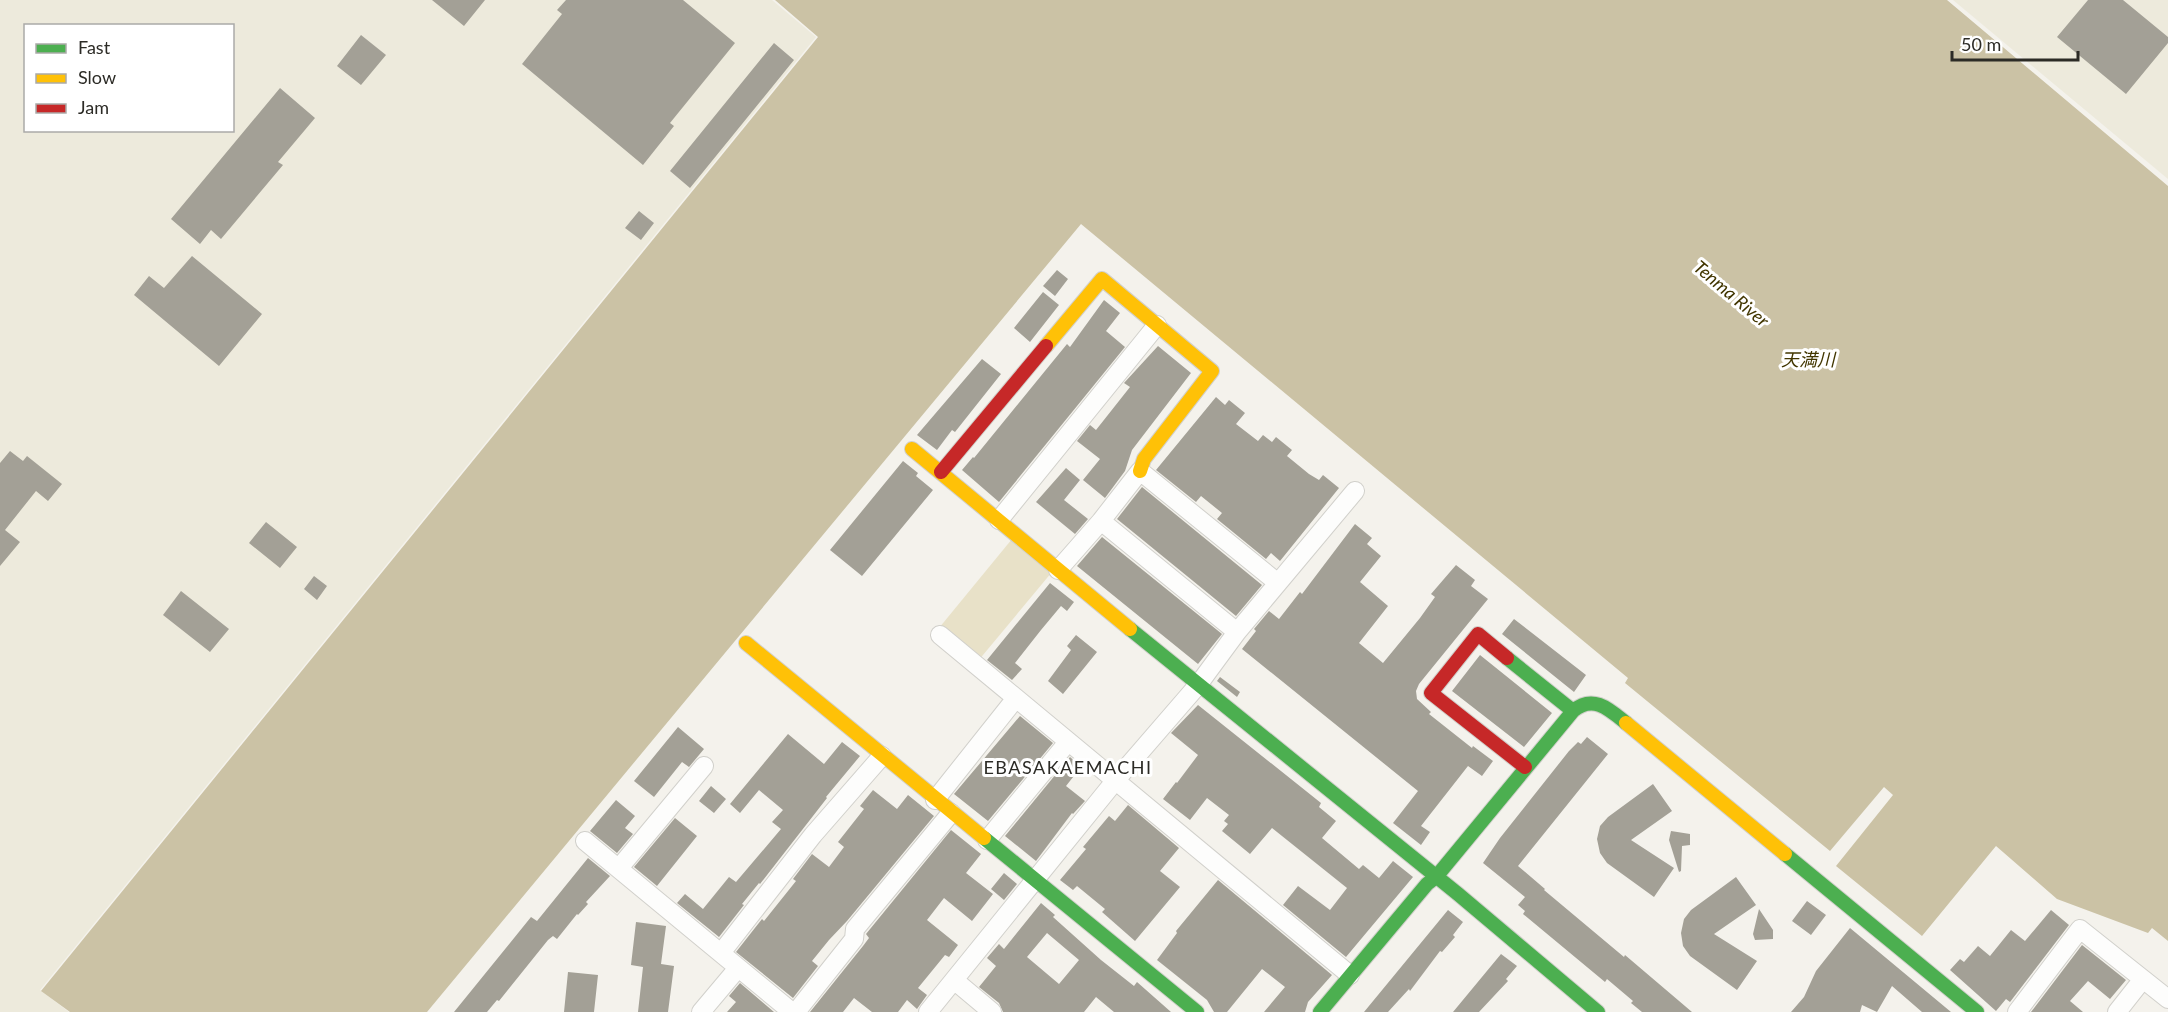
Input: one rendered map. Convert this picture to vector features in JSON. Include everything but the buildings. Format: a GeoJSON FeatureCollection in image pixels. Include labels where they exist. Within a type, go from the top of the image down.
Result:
{"type":"FeatureCollection","features":[{"type":"Feature","properties":{"kind":"street"},"geometry":{"type":"LineString","coordinates":[[940,472],[1102,279],[1212,371],[1143,459],[1140,471],[1101,521],[1058,570]]}},
{"type":"Feature","properties":{"kind":"street"},"geometry":{"type":"LineString","coordinates":[[999,520],[1157,325]]}},
{"type":"Feature","properties":{"kind":"street"},"geometry":{"type":"LineString","coordinates":[[912,449],[1598,1012]]}},
{"type":"Feature","properties":{"kind":"street"},"geometry":{"type":"LineString","coordinates":[[1140,471],[1278,583]]}},
{"type":"Feature","properties":{"kind":"street"},"geometry":{"type":"LineString","coordinates":[[928,1012],[1115,781],[1198,685],[1237,632],[1355,491]]}},
{"type":"Feature","properties":{"kind":"street"},"geometry":{"type":"LineString","coordinates":[[1101,521],[1237,632]]}},
{"type":"Feature","properties":{"kind":"street"},"geometry":{"type":"LineString","coordinates":[[1525,767],[1431,693],[1478,634],[1573,711]]}},
{"type":"Feature","properties":{"kind":"street"},"geometry":{"type":"LineString","coordinates":[[940,635],[1350,975]]}},
{"type":"Feature","properties":{"kind":"street"},"geometry":{"type":"LineString","coordinates":[[747,643],[935,800],[1037,880],[1197,1012]]}},
{"type":"Feature","properties":{"kind":"street"},"geometry":{"type":"LineString","coordinates":[[935,800],[1016,698]]}},
{"type":"Feature","properties":{"kind":"street"},"geometry":{"type":"LineString","coordinates":[[1320,1012],[1427,884],[1436,877],[1573,711],[1581,703],[1592,701],[1614,713],[1977,1012]]}},
{"type":"Feature","properties":{"kind":"street"},"geometry":{"type":"LineString","coordinates":[[987,840],[1068,742]]}},
{"type":"Feature","properties":{"kind":"street"},"geometry":{"type":"LineString","coordinates":[[721,953],[813,835],[882,756]]}},
{"type":"Feature","properties":{"kind":"street"},"geometry":{"type":"LineString","coordinates":[[619,868],[704,766]]}},
{"type":"Feature","properties":{"kind":"street"},"geometry":{"type":"LineString","coordinates":[[585,841],[794,1012],[854,939],[855,929],[951,813]]}},
{"type":"Feature","properties":{"kind":"street"},"geometry":{"type":"LineString","coordinates":[[2017,1012],[2080,929],[2168,999]]}},
{"type":"Feature","properties":{"kind":"street"},"geometry":{"type":"LineString","coordinates":[[702,1012],[738,968]]}},
{"type":"Feature","properties":{"kind":"street"},"geometry":{"type":"LineString","coordinates":[[2117,1012],[2143,979]]}},
{"type":"Feature","properties":{"kind":"street"},"geometry":{"type":"LineString","coordinates":[[954,981],[992,1012]]}},
{"type":"Feature","properties":{"kind":"shaded area"},"geometry":{"type":"Polygon","coordinates":[[[0,0],[772,0],[816,37],[40,990],[69,1012],[0,1012],[0,0]]]}},
{"type":"Feature","properties":{"kind":"shaded area"},"geometry":{"type":"Polygon","coordinates":[[[1953,0],[2168,0],[2168,179],[1953,0]]]}},
{"type":"Feature","properties":{"kind":"shaded area"},"geometry":{"type":"Polygon","coordinates":[[[1012,539],[1052,572],[978,661],[939,628],[1012,539]]]}},
{"type":"Feature","properties":{"kind":"water","name":"天満川"},"geometry":{"type":"Polygon","coordinates":[[[775,0],[1947,0],[2168,186],[2168,941],[2152,928],[2148,933],[2057,899],[1996,846],[1922,936],[1836,866],[1893,795],[1884,787],[1830,851],[1625,683],[1628,678],[1081,224],[427,1012],[70,1012],[41,991],[818,37],[775,0]]]}},
{"type":"Feature","properties":{"kind":"traffic: fast"},"geometry":{"type":"LineString","coordinates":[[1130,629],[1458,894],[1598,1012]]}},
{"type":"Feature","properties":{"kind":"traffic: fast"},"geometry":{"type":"LineString","coordinates":[[1507,658],[1573,711]]}},
{"type":"Feature","properties":{"kind":"traffic: fast"},"geometry":{"type":"LineString","coordinates":[[1320,1012],[1427,884],[1436,877],[1573,711],[1587,704],[1601,705],[1626,723]]}},
{"type":"Feature","properties":{"kind":"traffic: fast"},"geometry":{"type":"LineString","coordinates":[[984,838],[1197,1012]]}},
{"type":"Feature","properties":{"kind":"traffic: fast"},"geometry":{"type":"LineString","coordinates":[[1785,854],[1977,1012]]}},
{"type":"Feature","properties":{"kind":"traffic: slow"},"geometry":{"type":"LineString","coordinates":[[1046,346],[1102,279],[1212,371],[1144,459],[1140,471]]}},
{"type":"Feature","properties":{"kind":"traffic: slow"},"geometry":{"type":"LineString","coordinates":[[912,449],[1130,629]]}},
{"type":"Feature","properties":{"kind":"traffic: slow"},"geometry":{"type":"LineString","coordinates":[[746,643],[984,838]]}},
{"type":"Feature","properties":{"kind":"traffic: slow"},"geometry":{"type":"LineString","coordinates":[[1626,723],[1785,854]]}},
{"type":"Feature","properties":{"kind":"traffic: jam"},"geometry":{"type":"LineString","coordinates":[[941,472],[1046,346]]}},
{"type":"Feature","properties":{"kind":"traffic: jam"},"geometry":{"type":"LineString","coordinates":[[1507,658],[1478,634],[1431,693],[1525,767]]}},
{"type":"Feature","properties":{"kind":"district","name":"EBASAKAEMACHI"},"geometry":{"type":"Point","coordinates":[1068,768]}},
{"type":"Feature","properties":{"kind":"water label","name":"Tenma River"},"geometry":{"type":"Point","coordinates":[1731,294]}}]}
